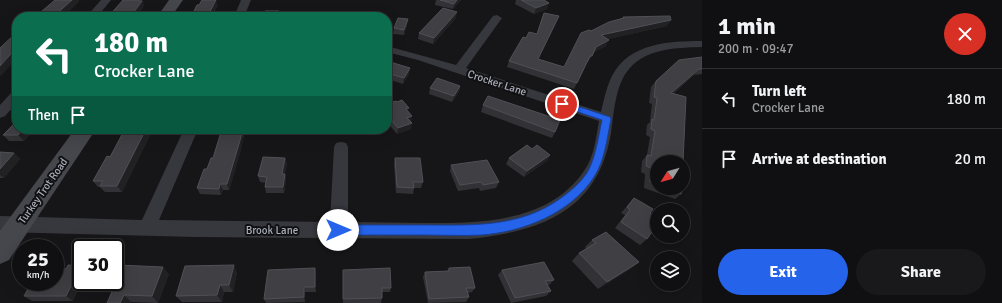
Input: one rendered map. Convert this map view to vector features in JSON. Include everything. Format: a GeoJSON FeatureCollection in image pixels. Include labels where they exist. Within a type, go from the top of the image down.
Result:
{"type":"FeatureCollection","features":[{"type":"Feature","properties":{"kind":"street"},"geometry":{"type":"LineString","coordinates":[[95,12],[106,0]]}},
{"type":"Feature","properties":{"kind":"street"},"geometry":{"type":"LineString","coordinates":[[168,12],[176,0]]}},
{"type":"Feature","properties":{"kind":"street"},"geometry":{"type":"LineString","coordinates":[[241,12],[246,0]]}},
{"type":"Feature","properties":{"kind":"street"},"geometry":{"type":"LineString","coordinates":[[459,70],[497,18]]}},
{"type":"Feature","properties":{"kind":"street","name":"Brook Lane"},"geometry":{"type":"LineString","coordinates":[[10,225],[147,228],[468,231],[511,225],[530,220],[562,204],[578,191],[587,180],[598,157],[619,75],[626,64],[634,58],[652,50],[667,46],[702,44]]}},
{"type":"Feature","properties":{"kind":"street","name":"Crocker Lane"},"geometry":{"type":"LineString","coordinates":[[392,50],[422,58],[607,119]]}},
{"type":"Feature","properties":{"kind":"street"},"geometry":{"type":"LineString","coordinates":[[0,97],[12,96]]}},
{"type":"Feature","properties":{"kind":"street"},"geometry":{"type":"LineString","coordinates":[[0,113],[12,100]]}},
{"type":"Feature","properties":{"kind":"street","name":"Turkey Trot Road"},"geometry":{"type":"LineString","coordinates":[[0,252],[10,225],[82,134]]}},
{"type":"Feature","properties":{"kind":"street"},"geometry":{"type":"LineString","coordinates":[[147,228],[189,134]]}},
{"type":"Feature","properties":{"kind":"street"},"geometry":{"type":"LineString","coordinates":[[338,230],[341,147]]}},
{"type":"Feature","properties":{"kind":"building"},"geometry":{"type":"Polygon","coordinates":[[[55,0],[72,0],[59,12],[41,12],[55,0]]]}},
{"type":"Feature","properties":{"kind":"building"},"geometry":{"type":"Polygon","coordinates":[[[123,0],[142,1],[134,12],[112,12],[123,0]]]}},
{"type":"Feature","properties":{"kind":"building"},"geometry":{"type":"Polygon","coordinates":[[[202,0],[216,0],[210,12],[194,12],[197,5],[199,5],[202,0]]]}},
{"type":"Feature","properties":{"kind":"building"},"geometry":{"type":"Polygon","coordinates":[[[440,0],[457,0],[454,4],[440,0]]]}},
{"type":"Feature","properties":{"kind":"building"},"geometry":{"type":"Polygon","coordinates":[[[521,0],[544,0],[549,3],[536,8],[521,0]]]}},
{"type":"Feature","properties":{"kind":"building"},"geometry":{"type":"Polygon","coordinates":[[[443,8],[457,12],[434,38],[419,33],[443,8]]]}},
{"type":"Feature","properties":{"kind":"building"},"geometry":{"type":"Polygon","coordinates":[[[265,11],[279,11],[279,12],[265,11]]]}},
{"type":"Feature","properties":{"kind":"building"},"geometry":{"type":"Polygon","coordinates":[[[544,13],[559,16],[538,59],[564,67],[581,33],[589,30],[591,31],[609,22],[624,18],[623,17],[670,16],[671,20],[601,35],[609,40],[596,47],[577,83],[509,61],[523,37],[526,38],[529,32],[537,34],[544,13]]]}},
{"type":"Feature","properties":{"kind":"building"},"geometry":{"type":"Polygon","coordinates":[[[398,18],[408,19],[404,30],[394,28],[398,18]]]}},
{"type":"Feature","properties":{"kind":"building"},"geometry":{"type":"Polygon","coordinates":[[[12,37],[12,53],[0,66],[0,48],[12,37]]]}},
{"type":"Feature","properties":{"kind":"building"},"geometry":{"type":"Polygon","coordinates":[[[702,57],[702,69],[699,69],[671,93],[686,97],[683,155],[651,155],[655,131],[651,129],[652,119],[654,120],[657,98],[654,97],[656,81],[679,60],[702,57]]]}},
{"type":"Feature","properties":{"kind":"building"},"geometry":{"type":"Polygon","coordinates":[[[392,63],[410,68],[404,78],[392,74],[392,63]]]}},
{"type":"Feature","properties":{"kind":"building"},"geometry":{"type":"Polygon","coordinates":[[[437,78],[460,86],[454,96],[430,88],[437,78]]]}},
{"type":"Feature","properties":{"kind":"building"},"geometry":{"type":"Polygon","coordinates":[[[488,96],[560,120],[555,132],[483,105],[488,96]]]}},
{"type":"Feature","properties":{"kind":"building"},"geometry":{"type":"Polygon","coordinates":[[[402,100],[409,108],[406,109],[412,116],[407,118],[412,123],[398,128],[392,121],[392,102],[402,100]]]}},
{"type":"Feature","properties":{"kind":"building"},"geometry":{"type":"Polygon","coordinates":[[[12,126],[12,134],[19,134],[18,135],[3,135],[12,126]]]}},
{"type":"Feature","properties":{"kind":"building"},"geometry":{"type":"Polygon","coordinates":[[[122,134],[143,134],[117,186],[100,186],[103,181],[93,181],[107,156],[110,157],[122,134]]]}},
{"type":"Feature","properties":{"kind":"building"},"geometry":{"type":"Polygon","coordinates":[[[220,134],[242,134],[227,184],[220,184],[219,189],[197,188],[204,169],[207,169],[211,158],[213,158],[220,134]]]}},
{"type":"Feature","properties":{"kind":"building"},"geometry":{"type":"Polygon","coordinates":[[[527,145],[532,149],[537,145],[550,155],[527,171],[509,158],[527,145]]]}},
{"type":"Feature","properties":{"kind":"building"},"geometry":{"type":"Polygon","coordinates":[[[0,152],[14,153],[0,169],[0,152]]]}},
{"type":"Feature","properties":{"kind":"building"},"geometry":{"type":"Polygon","coordinates":[[[647,155],[650,156],[650,168],[646,166],[647,155]]]}},
{"type":"Feature","properties":{"kind":"building"},"geometry":{"type":"Polygon","coordinates":[[[263,157],[285,158],[282,174],[285,174],[283,187],[265,187],[267,177],[258,176],[263,157]]]}},
{"type":"Feature","properties":{"kind":"building"},"geometry":{"type":"Polygon","coordinates":[[[395,158],[420,158],[423,182],[413,182],[414,188],[397,187],[395,158]]]}},
{"type":"Feature","properties":{"kind":"building"},"geometry":{"type":"Polygon","coordinates":[[[487,160],[499,182],[483,185],[481,182],[460,185],[451,165],[487,160]]]}},
{"type":"Feature","properties":{"kind":"building"},"geometry":{"type":"Polygon","coordinates":[[[634,198],[650,207],[650,235],[647,239],[621,222],[630,210],[627,207],[634,198]]]}},
{"type":"Feature","properties":{"kind":"building"},"geometry":{"type":"Polygon","coordinates":[[[606,232],[639,262],[607,282],[579,253],[596,243],[592,240],[606,232]]]}},
{"type":"Feature","properties":{"kind":"building"},"geometry":{"type":"Polygon","coordinates":[[[544,262],[554,280],[545,281],[551,291],[515,298],[502,270],[544,262]]]}},
{"type":"Feature","properties":{"kind":"building"},"geometry":{"type":"Polygon","coordinates":[[[68,265],[72,265],[72,286],[66,296],[24,296],[27,291],[64,291],[64,269],[66,269],[68,265]]]}},
{"type":"Feature","properties":{"kind":"building"},"geometry":{"type":"Polygon","coordinates":[[[124,265],[163,267],[152,296],[124,295],[120,303],[107,303],[112,291],[124,291],[124,265]]]}},
{"type":"Feature","properties":{"kind":"building"},"geometry":{"type":"Polygon","coordinates":[[[234,265],[229,285],[220,285],[217,295],[176,296],[185,266],[234,265]]]}},
{"type":"Feature","properties":{"kind":"building"},"geometry":{"type":"Polygon","coordinates":[[[470,267],[475,288],[466,288],[469,297],[429,299],[425,272],[449,271],[449,268],[470,267]]]}},
{"type":"Feature","properties":{"kind":"building"},"geometry":{"type":"Polygon","coordinates":[[[315,268],[315,287],[304,287],[304,297],[264,299],[268,270],[315,268]]]}},
{"type":"Feature","properties":{"kind":"building"},"geometry":{"type":"Polygon","coordinates":[[[390,268],[391,288],[382,288],[382,298],[343,299],[343,270],[390,268]]]}},
{"type":"Feature","properties":{"kind":"route"},"geometry":{"type":"LineString","coordinates":[[338,230],[483,230],[530,220],[552,210],[578,191],[591,174],[598,157],[607,119],[562,104]]}}]}
